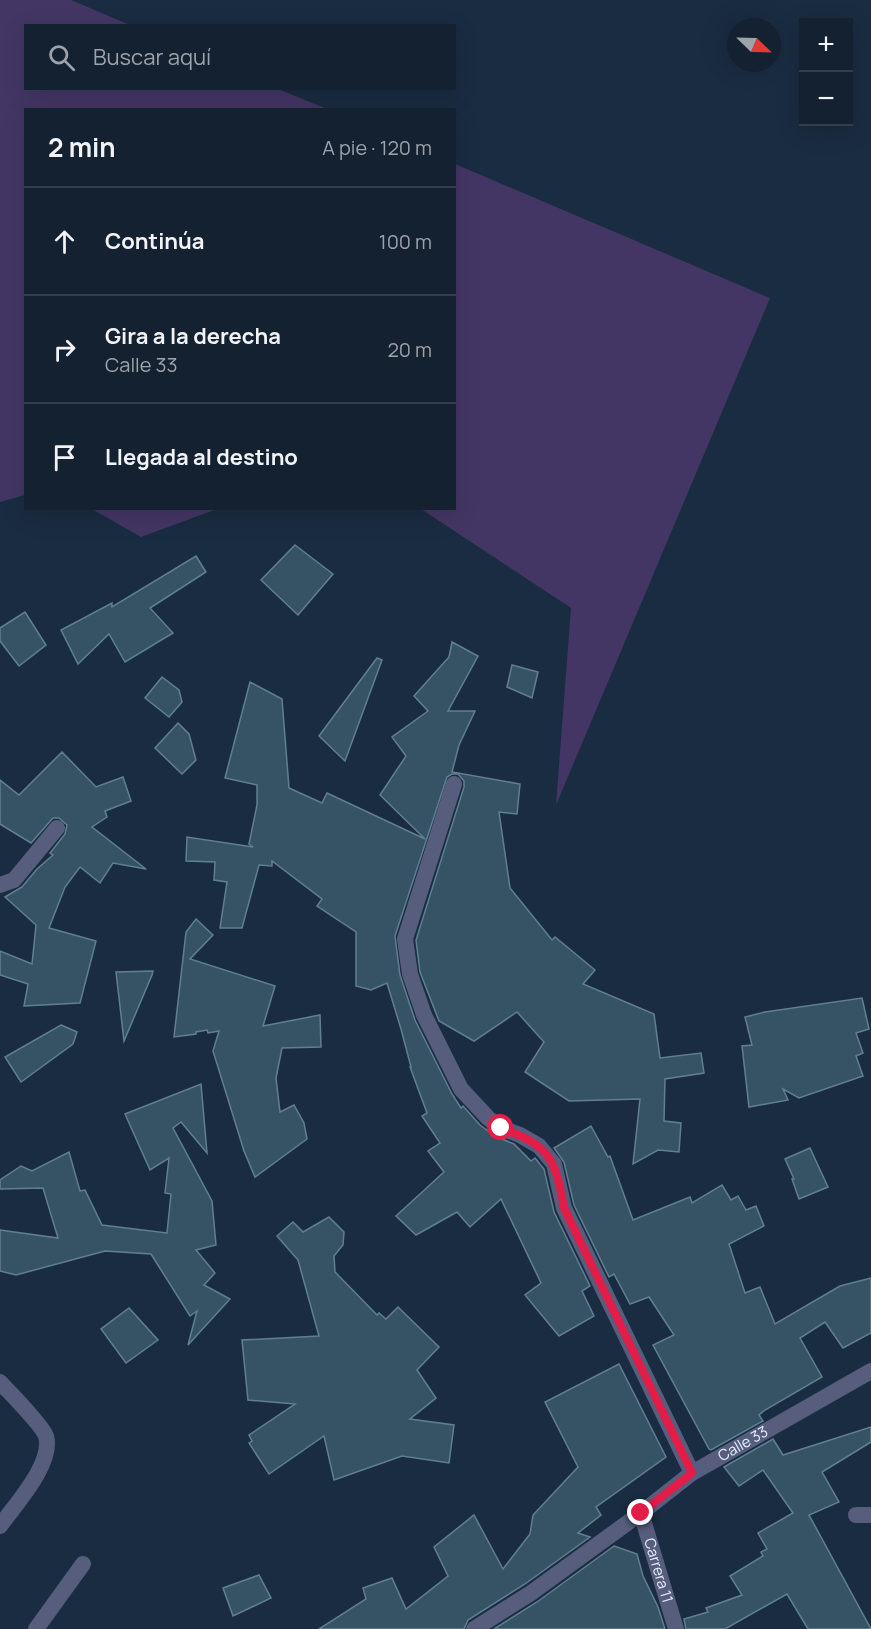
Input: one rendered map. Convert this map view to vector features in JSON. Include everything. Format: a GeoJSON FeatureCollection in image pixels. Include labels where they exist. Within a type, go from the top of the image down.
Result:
{"type":"FeatureCollection","features":[{"type":"Feature","properties":{"kind":"street"},"geometry":{"type":"LineString","coordinates":[[454,784],[405,939],[410,974],[424,1015],[461,1089],[488,1118],[501,1128],[520,1135],[539,1146],[554,1164],[564,1208],[692,1473]]}},
{"type":"Feature","properties":{"kind":"street"},"geometry":{"type":"LineString","coordinates":[[0,885],[14,880],[57,828]]}},
{"type":"Feature","properties":{"kind":"street","name":"Calle 33"},"geometry":{"type":"LineString","coordinates":[[474,1629],[531,1593],[692,1473],[871,1371]]}},
{"type":"Feature","properties":{"kind":"street"},"geometry":{"type":"LineString","coordinates":[[0,1382],[26,1409],[46,1435],[46,1454],[40,1470],[0,1526]]}},
{"type":"Feature","properties":{"kind":"street","name":"Carrera 11"},"geometry":{"type":"LineString","coordinates":[[641,1513],[676,1629]]}},
{"type":"Feature","properties":{"kind":"street"},"geometry":{"type":"LineString","coordinates":[[36,1629],[83,1564]]}},
{"type":"Feature","properties":{"kind":"shaded area"},"geometry":{"type":"Polygon","coordinates":[[[0,0],[71,0],[128,24],[24,24],[24,90],[280,90],[325,108],[24,108],[24,495],[0,502],[0,0]]]}},
{"type":"Feature","properties":{"kind":"shaded area"},"geometry":{"type":"Polygon","coordinates":[[[456,164],[770,298],[556,805],[571,608],[423,510],[456,510],[456,164]]]}},
{"type":"Feature","properties":{"kind":"shaded area"},"geometry":{"type":"Polygon","coordinates":[[[94,510],[214,510],[141,537],[94,510]]]}},
{"type":"Feature","properties":{"kind":"building"},"geometry":{"type":"Polygon","coordinates":[[[295,545],[333,574],[298,615],[261,580],[295,545]]]}},
{"type":"Feature","properties":{"kind":"building"},"geometry":{"type":"Polygon","coordinates":[[[196,556],[206,572],[150,608],[173,633],[125,662],[109,634],[78,664],[61,630],[112,603],[112,607],[196,556]]]}},
{"type":"Feature","properties":{"kind":"building"},"geometry":{"type":"Polygon","coordinates":[[[25,612],[46,645],[19,666],[0,641],[0,628],[25,612]]]}},
{"type":"Feature","properties":{"kind":"building"},"geometry":{"type":"Polygon","coordinates":[[[452,642],[478,656],[448,711],[475,711],[459,745],[452,772],[520,784],[517,814],[499,812],[510,888],[552,940],[555,937],[595,970],[583,984],[654,1014],[660,1058],[701,1053],[704,1073],[665,1079],[664,1121],[681,1123],[679,1152],[658,1150],[633,1164],[640,1099],[569,1101],[525,1072],[544,1042],[517,1012],[474,1041],[439,1021],[420,972],[416,940],[464,787],[464,781],[458,774],[447,777],[395,936],[400,975],[415,1020],[461,1108],[463,1106],[480,1125],[495,1136],[514,1144],[531,1161],[535,1158],[544,1169],[554,1212],[590,1286],[582,1291],[594,1316],[559,1336],[525,1295],[541,1283],[501,1199],[470,1227],[457,1212],[416,1235],[396,1216],[444,1172],[428,1151],[440,1143],[422,1116],[427,1113],[410,1067],[387,983],[371,990],[356,986],[356,932],[317,906],[322,899],[272,861],[272,866],[259,865],[242,928],[220,928],[227,882],[214,880],[215,862],[186,861],[187,837],[253,847],[249,844],[257,805],[257,785],[225,778],[250,682],[282,699],[289,788],[322,803],[327,793],[425,839],[380,795],[406,756],[392,737],[428,711],[414,696],[449,657],[452,642]]]}},
{"type":"Feature","properties":{"kind":"building"},"geometry":{"type":"Polygon","coordinates":[[[377,658],[382,660],[345,761],[319,736],[377,658]]]}},
{"type":"Feature","properties":{"kind":"building"},"geometry":{"type":"Polygon","coordinates":[[[512,665],[538,672],[532,698],[507,687],[512,665]]]}},
{"type":"Feature","properties":{"kind":"building"},"geometry":{"type":"Polygon","coordinates":[[[162,677],[179,690],[182,702],[169,717],[145,698],[162,677]]]}},
{"type":"Feature","properties":{"kind":"building"},"geometry":{"type":"Polygon","coordinates":[[[178,723],[189,734],[196,760],[182,774],[155,748],[178,723]]]}},
{"type":"Feature","properties":{"kind":"building"},"geometry":{"type":"Polygon","coordinates":[[[62,752],[96,787],[123,777],[131,801],[105,811],[107,817],[92,827],[146,869],[113,863],[100,883],[80,867],[65,887],[49,928],[96,941],[80,1003],[24,1006],[28,984],[0,975],[0,951],[32,964],[36,925],[5,897],[22,887],[53,855],[50,853],[65,834],[67,825],[59,818],[53,818],[31,843],[0,824],[0,780],[19,795],[62,752]]]}},
{"type":"Feature","properties":{"kind":"building"},"geometry":{"type":"Polygon","coordinates":[[[196,919],[213,935],[190,959],[275,986],[263,1026],[320,1015],[321,1047],[282,1048],[276,1078],[280,1112],[294,1105],[304,1123],[307,1139],[255,1177],[244,1151],[213,1051],[219,1031],[208,1033],[207,1030],[174,1037],[186,932],[196,919]]]}},
{"type":"Feature","properties":{"kind":"building"},"geometry":{"type":"Polygon","coordinates":[[[153,971],[152,975],[124,1041],[116,972],[153,971]]]}},
{"type":"Feature","properties":{"kind":"building"},"geometry":{"type":"Polygon","coordinates":[[[862,998],[869,1029],[856,1033],[863,1053],[856,1056],[863,1076],[799,1098],[783,1089],[788,1100],[749,1107],[742,1046],[752,1045],[745,1017],[862,998]]]}},
{"type":"Feature","properties":{"kind":"building"},"geometry":{"type":"Polygon","coordinates":[[[61,1025],[77,1032],[73,1044],[21,1082],[5,1057],[61,1025]]]}},
{"type":"Feature","properties":{"kind":"building"},"geometry":{"type":"Polygon","coordinates":[[[201,1084],[207,1153],[181,1122],[173,1128],[212,1201],[216,1245],[196,1250],[215,1273],[204,1285],[230,1299],[188,1345],[197,1311],[190,1316],[151,1254],[105,1251],[16,1275],[0,1271],[0,1230],[58,1238],[43,1188],[0,1189],[0,1180],[21,1166],[32,1171],[69,1152],[80,1191],[85,1190],[102,1225],[167,1233],[171,1194],[165,1193],[169,1158],[150,1170],[125,1114],[201,1084]]]}},
{"type":"Feature","properties":{"kind":"building"},"geometry":{"type":"Polygon","coordinates":[[[591,1126],[608,1157],[610,1156],[633,1220],[690,1197],[692,1203],[722,1185],[731,1200],[738,1196],[746,1210],[756,1206],[764,1226],[729,1244],[745,1293],[760,1287],[775,1324],[840,1286],[871,1278],[871,1333],[843,1348],[825,1322],[800,1338],[822,1377],[765,1410],[759,1415],[763,1421],[711,1450],[709,1449],[653,1345],[674,1335],[649,1297],[630,1304],[614,1274],[609,1277],[574,1205],[564,1162],[554,1148],[591,1126]]]}},
{"type":"Feature","properties":{"kind":"building"},"geometry":{"type":"Polygon","coordinates":[[[810,1148],[828,1187],[799,1199],[792,1179],[794,1179],[785,1159],[810,1148]]]}},
{"type":"Feature","properties":{"kind":"building"},"geometry":{"type":"Polygon","coordinates":[[[329,1217],[344,1232],[343,1245],[334,1256],[335,1272],[377,1315],[379,1313],[386,1319],[398,1307],[439,1347],[417,1370],[436,1398],[410,1419],[454,1425],[449,1463],[402,1456],[334,1480],[324,1436],[269,1474],[249,1443],[252,1441],[249,1435],[295,1404],[248,1400],[242,1340],[319,1336],[298,1260],[277,1236],[293,1222],[303,1232],[329,1217]]]}},
{"type":"Feature","properties":{"kind":"building"},"geometry":{"type":"Polygon","coordinates":[[[129,1308],[158,1340],[126,1363],[101,1329],[129,1308]]]}},
{"type":"Feature","properties":{"kind":"building"},"geometry":{"type":"Polygon","coordinates":[[[619,1364],[666,1457],[596,1507],[601,1515],[578,1533],[590,1537],[525,1584],[468,1620],[464,1629],[319,1629],[366,1599],[363,1588],[392,1578],[406,1609],[448,1576],[434,1547],[474,1515],[503,1569],[530,1534],[533,1515],[578,1467],[545,1402],[619,1364]]]}},
{"type":"Feature","properties":{"kind":"building"},"geometry":{"type":"Polygon","coordinates":[[[871,1427],[871,1442],[822,1472],[839,1502],[809,1515],[871,1629],[808,1629],[787,1594],[725,1629],[686,1629],[684,1619],[708,1612],[706,1608],[742,1595],[730,1576],[763,1556],[761,1552],[767,1549],[758,1533],[793,1513],[763,1470],[739,1486],[724,1467],[773,1439],[783,1455],[871,1427]]]}},
{"type":"Feature","properties":{"kind":"building"},"geometry":{"type":"Polygon","coordinates":[[[614,1546],[637,1554],[643,1576],[658,1607],[665,1629],[494,1629],[537,1602],[614,1546]]]}},
{"type":"Feature","properties":{"kind":"building"},"geometry":{"type":"Polygon","coordinates":[[[259,1575],[271,1598],[233,1616],[223,1588],[259,1575]]]}},
{"type":"Feature","properties":{"kind":"route"},"geometry":{"type":"LineString","coordinates":[[501,1128],[520,1135],[539,1146],[554,1164],[564,1208],[692,1473],[641,1513]]}}]}
